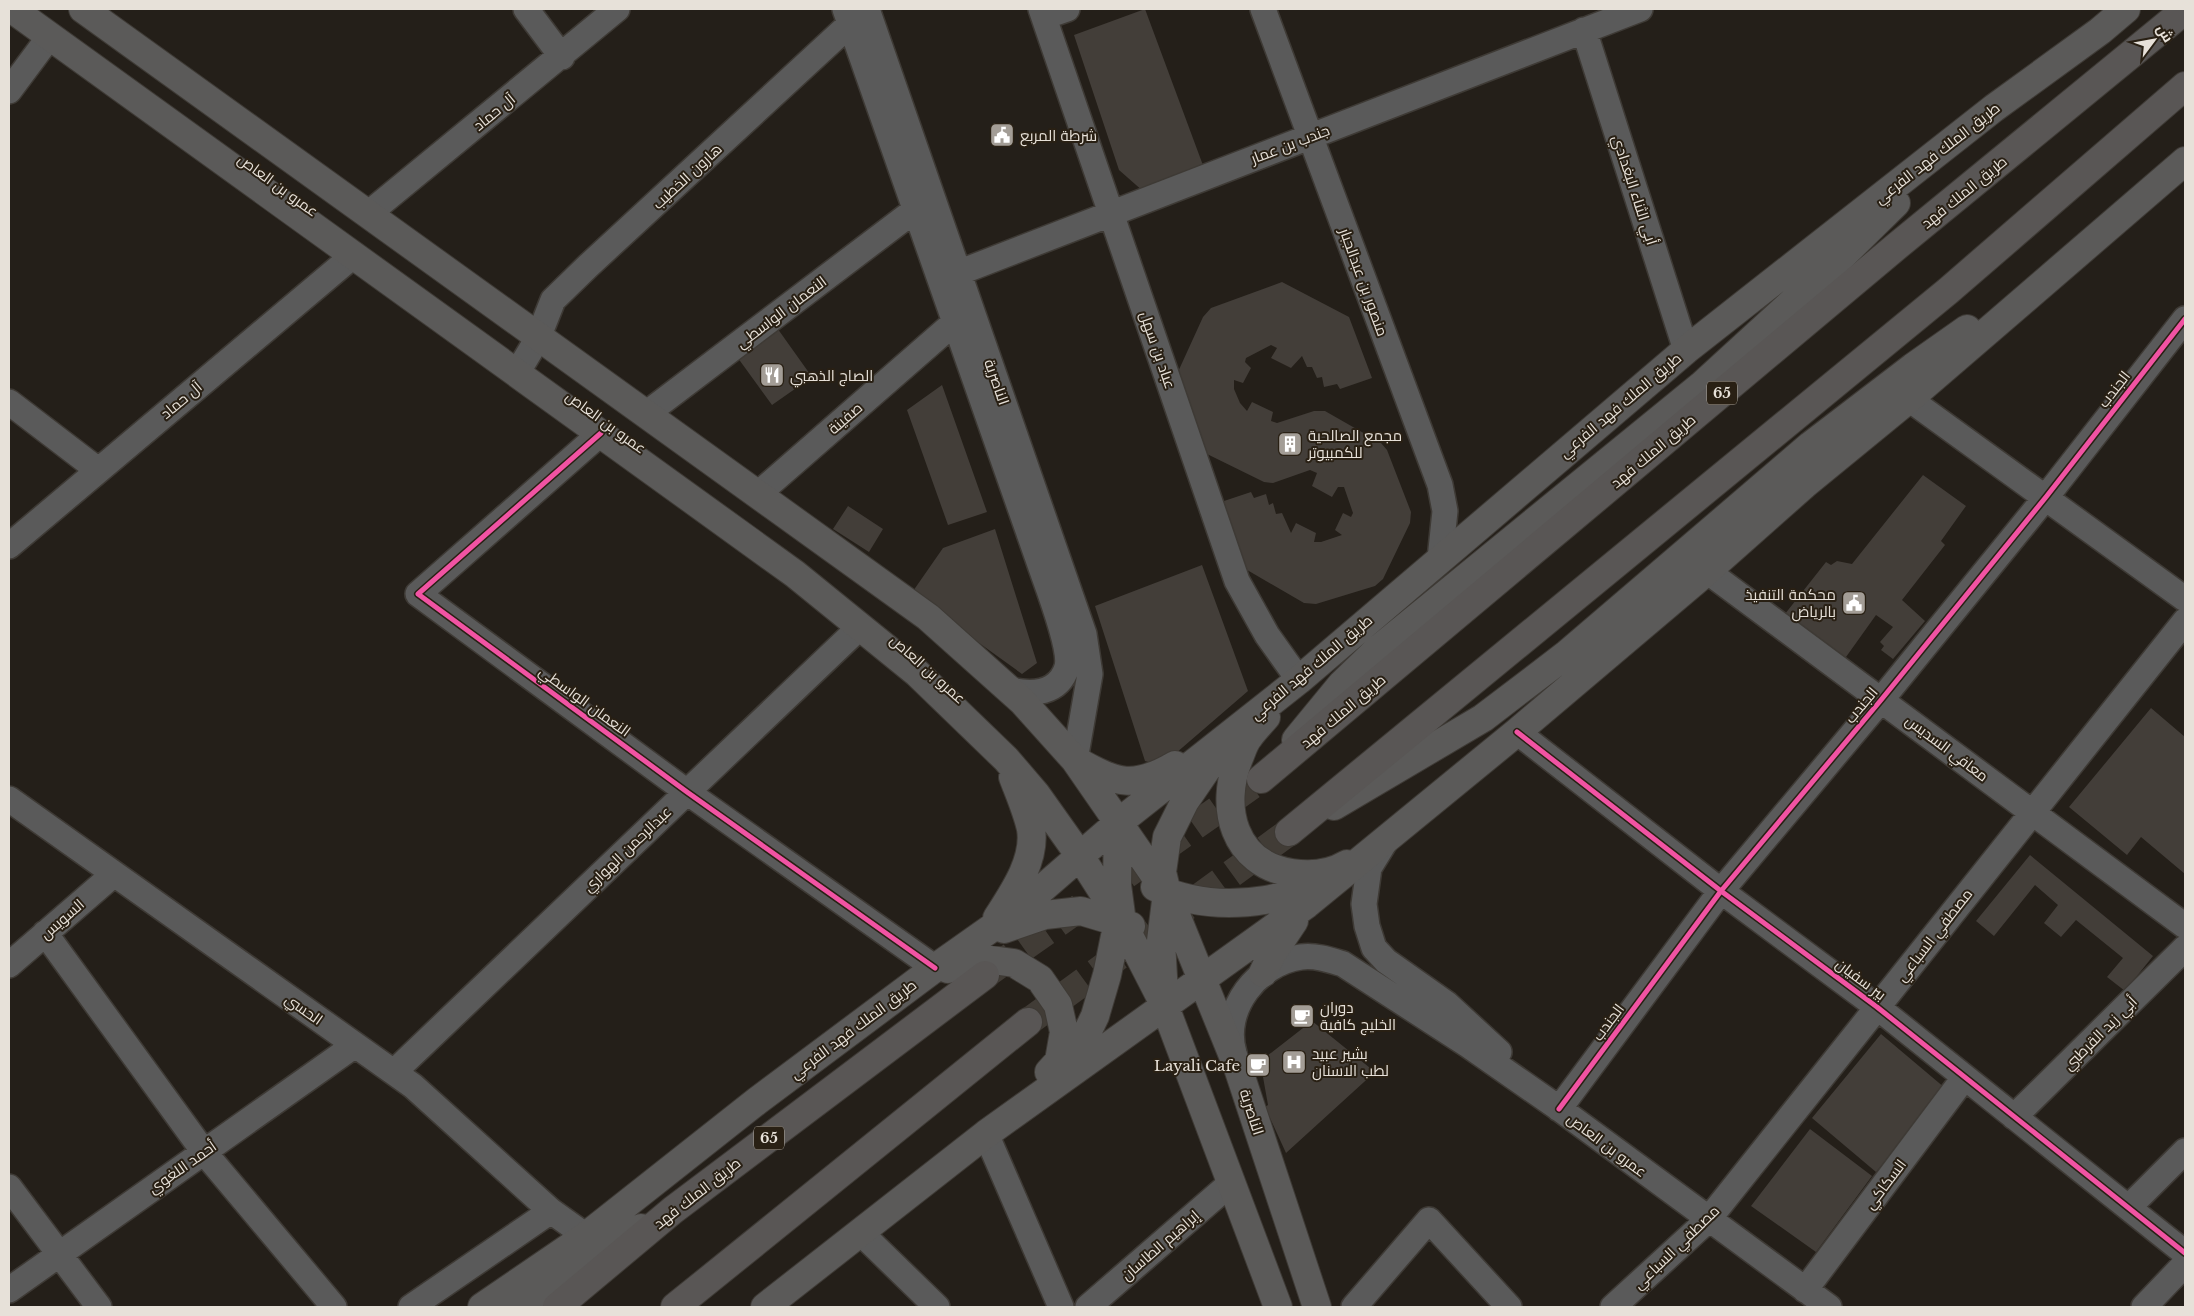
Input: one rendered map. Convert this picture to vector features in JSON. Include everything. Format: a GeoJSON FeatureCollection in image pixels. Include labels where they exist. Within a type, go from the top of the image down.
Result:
{"type":"FeatureCollection","features":[{"type":"Feature","properties":{"kind":"highway","name":"طريق الملك فهد"},"geometry":{"type":"LineString","coordinates":[[1261,780],[1897,246],[2185,10]]}},
{"type":"Feature","properties":{"kind":"highway"},"geometry":{"type":"LineString","coordinates":[[1290,832],[1948,290],[2185,86]]}},
{"type":"Feature","properties":{"kind":"highway","name":"طريق الملك فهد"},"geometry":{"type":"LineString","coordinates":[[557,1307],[673,1210],[985,975]]}},
{"type":"Feature","properties":{"kind":"highway"},"geometry":{"type":"LineString","coordinates":[[675,1307],[1028,1022]]}},
{"type":"Feature","properties":{"kind":"main road","name":"عمرو بن العاص"},"geometry":{"type":"LineString","coordinates":[[12,9],[795,574],[918,673],[1006,758],[1036,794],[1080,856],[1122,922]]}},
{"type":"Feature","properties":{"kind":"main road","name":"عمرو بن العاص"},"geometry":{"type":"LineString","coordinates":[[82,9],[928,617],[1010,690],[1075,760],[1166,893]]}},
{"type":"Feature","properties":{"kind":"main road","name":"طريق الملك فهد الفرعي"},"geometry":{"type":"LineString","coordinates":[[482,1307],[586,1236],[757,1101],[935,968],[986,934],[1020,908],[1118,823],[1299,680],[1686,350],[1994,108],[2100,31],[2126,9]]}},
{"type":"Feature","properties":{"kind":"main road"},"geometry":{"type":"LineString","coordinates":[[2100,31],[2131,9]]}},
{"type":"Feature","properties":{"kind":"main road"},"geometry":{"type":"LineString","coordinates":[[1261,780],[1342,684],[1376,651],[1702,384],[1834,264],[1994,108]]}},
{"type":"Feature","properties":{"kind":"main road"},"geometry":{"type":"LineString","coordinates":[[766,1307],[993,1129],[1164,1004],[1307,904],[1517,732],[1708,571],[1804,485],[1909,399],[2185,161]]}},
{"type":"Feature","properties":{"kind":"main road"},"geometry":{"type":"LineString","coordinates":[[1290,832],[1483,718],[1567,654],[1811,445],[1913,367],[2087,246]]}},
{"type":"Feature","properties":{"kind":"main road"},"geometry":{"type":"LineString","coordinates":[[1299,680],[1248,738],[1232,777],[1229,790],[1231,814],[1238,839],[1257,859],[1276,871],[1308,876],[1336,870],[1386,838]]}},
{"type":"Feature","properties":{"kind":"main road"},"geometry":{"type":"LineString","coordinates":[[1075,760],[1104,777],[1130,782],[1151,778],[1231,733]]}},
{"type":"Feature","properties":{"kind":"main road"},"geometry":{"type":"LineString","coordinates":[[1164,1004],[1161,942],[1166,893],[1162,872],[1167,837],[1185,801],[1231,733]]}},
{"type":"Feature","properties":{"kind":"main road"},"geometry":{"type":"LineString","coordinates":[[986,934],[1012,894],[1026,863],[1029,849],[1031,830],[1006,758]]}},
{"type":"Feature","properties":{"kind":"main road"},"geometry":{"type":"LineString","coordinates":[[1118,823],[1118,870],[1122,922],[1164,1004],[1278,1307]]}},
{"type":"Feature","properties":{"kind":"main road"},"geometry":{"type":"LineString","coordinates":[[1080,856],[1118,870],[1166,893],[1220,903],[1266,900],[1337,878]]}},
{"type":"Feature","properties":{"kind":"main road","name":"الناصرية"},"geometry":{"type":"LineString","coordinates":[[1166,893],[1238,1068],[1317,1307]]}},
{"type":"Feature","properties":{"kind":"main road"},"geometry":{"type":"LineString","coordinates":[[1263,973],[1282,937],[1307,904]]}},
{"type":"Feature","properties":{"kind":"main road"},"geometry":{"type":"LineString","coordinates":[[986,934],[1045,915],[1081,911],[1122,922],[1161,942],[1201,979]]}},
{"type":"Feature","properties":{"kind":"main road"},"geometry":{"type":"LineString","coordinates":[[1024,1108],[1074,1060],[1095,1016],[1107,975],[1115,936],[1122,922]]}},
{"type":"Feature","properties":{"kind":"main road"},"geometry":{"type":"LineString","coordinates":[[911,986],[977,958],[1014,964],[1040,979],[1058,1005],[1064,1032],[1059,1060],[993,1129]]}},
{"type":"Feature","properties":{"kind":"main road"},"geometry":{"type":"LineString","coordinates":[[518,1307],[575,1265],[673,1210]]}},
{"type":"Feature","properties":{"kind":"street"},"geometry":{"type":"LineString","coordinates":[[526,9],[562,57]]}},
{"type":"Feature","properties":{"kind":"street","name":"آل حماد"},"geometry":{"type":"LineString","coordinates":[[368,214],[562,57],[618,9]]}},
{"type":"Feature","properties":{"kind":"street"},"geometry":{"type":"LineString","coordinates":[[1043,13],[1067,9]]}},
{"type":"Feature","properties":{"kind":"street","name":"منصور بن عبدالجبار"},"geometry":{"type":"LineString","coordinates":[[1263,9],[1440,486],[1445,512],[1440,559]]}},
{"type":"Feature","properties":{"kind":"street","name":"جندب بن عمار"},"geometry":{"type":"LineString","coordinates":[[950,276],[1640,9]]}},
{"type":"Feature","properties":{"kind":"street","name":"عباد بن سهل"},"geometry":{"type":"LineString","coordinates":[[1043,13],[1236,582],[1267,635],[1299,680]]}},
{"type":"Feature","properties":{"kind":"street","name":"الناصرية"},"geometry":{"type":"LineString","coordinates":[[854,14],[915,210],[950,276],[955,322],[1037,556],[1066,647],[1067,666],[1057,682],[1043,692],[1027,694],[1010,690]]}},
{"type":"Feature","properties":{"kind":"street","name":"الناصرية"},"geometry":{"type":"LineString","coordinates":[[854,14],[1084,634],[1090,674],[1075,760]]}},
{"type":"Feature","properties":{"kind":"street","name":"هارون الخطيب"},"geometry":{"type":"LineString","coordinates":[[517,373],[538,338],[553,300],[854,14]]}},
{"type":"Feature","properties":{"kind":"street","name":"أبي الثناء البغدادي"},"geometry":{"type":"LineString","coordinates":[[1584,30],[1686,350]]}},
{"type":"Feature","properties":{"kind":"street"},"geometry":{"type":"LineString","coordinates":[[9,91],[50,36]]}},
{"type":"Feature","properties":{"kind":"street","name":"النعمان الواسطي"},"geometry":{"type":"LineString","coordinates":[[646,414],[915,210]]}},
{"type":"Feature","properties":{"kind":"street","name":"آل حماد"},"geometry":{"type":"LineString","coordinates":[[9,546],[354,256]]}},
{"type":"Feature","properties":{"kind":"street","name":"الجندب"},"geometry":{"type":"LineString","coordinates":[[1558,1108],[1721,892],[1881,700],[2046,496],[2185,319]]}},
{"type":"Feature","properties":{"kind":"street","name":"صفينة"},"geometry":{"type":"LineString","coordinates":[[758,494],[955,322]]}},
{"type":"Feature","properties":{"kind":"street"},"geometry":{"type":"LineString","coordinates":[[1909,399],[2046,496],[2185,599]]}},
{"type":"Feature","properties":{"kind":"street"},"geometry":{"type":"LineString","coordinates":[[9,402],[98,470]]}},
{"type":"Feature","properties":{"kind":"street","name":"النعمان الواسطي"},"geometry":{"type":"LineString","coordinates":[[601,433],[418,594],[687,792],[935,968]]}},
{"type":"Feature","properties":{"kind":"street","name":"معافي السديس"},"geometry":{"type":"LineString","coordinates":[[1708,571],[2185,926]]}},
{"type":"Feature","properties":{"kind":"street","name":"مصطفي السباعي"},"geometry":{"type":"LineString","coordinates":[[1613,1307],[1708,1220],[2185,621]]}},
{"type":"Feature","properties":{"kind":"street","name":"عبدالرحمن الهواري"},"geometry":{"type":"LineString","coordinates":[[394,1072],[860,627]]}},
{"type":"Feature","properties":{"kind":"street","name":"بير سفيان"},"geometry":{"type":"LineString","coordinates":[[1517,732],[1721,892],[1878,1007],[1964,1078],[2185,1253]]}},
{"type":"Feature","properties":{"kind":"street","name":"الحسي"},"geometry":{"type":"LineString","coordinates":[[9,799],[413,1086],[551,1211],[586,1236]]}},
{"type":"Feature","properties":{"kind":"street"},"geometry":{"type":"LineString","coordinates":[[1386,838],[1369,868],[1364,904],[1367,926],[1374,948],[1386,961],[1448,1004],[1558,1108]]}},
{"type":"Feature","properties":{"kind":"street","name":"السويس"},"geometry":{"type":"LineString","coordinates":[[9,965],[114,874]]}},
{"type":"Feature","properties":{"kind":"street"},"geometry":{"type":"LineString","coordinates":[[45,933],[204,1152],[334,1307]]}},
{"type":"Feature","properties":{"kind":"street","name":"أبي زيد القرطبي"},"geometry":{"type":"LineString","coordinates":[[2014,1117],[2185,948]]}},
{"type":"Feature","properties":{"kind":"street","name":"عمرو بن العاص"},"geometry":{"type":"LineString","coordinates":[[1238,1068],[1232,1048],[1232,1026],[1237,1006],[1244,994],[1263,973],[1281,962],[1302,957],[1323,958],[1343,964],[1558,1108],[1829,1307]]}},
{"type":"Feature","properties":{"kind":"street","name":"أحمد اللغوي"},"geometry":{"type":"LineString","coordinates":[[9,1290],[355,1045]]}},
{"type":"Feature","properties":{"kind":"street","name":"السكاكي"},"geometry":{"type":"LineString","coordinates":[[1805,1290],[1964,1078]]}},
{"type":"Feature","properties":{"kind":"street"},"geometry":{"type":"LineString","coordinates":[[993,1129],[1061,1307]]}},
{"type":"Feature","properties":{"kind":"street"},"geometry":{"type":"LineString","coordinates":[[2129,1207],[2185,1151]]}},
{"type":"Feature","properties":{"kind":"street","name":"إبراهيم الطاسان"},"geometry":{"type":"LineString","coordinates":[[1088,1307],[1231,1183]]}},
{"type":"Feature","properties":{"kind":"street"},"geometry":{"type":"LineString","coordinates":[[9,1187],[98,1307]]}},
{"type":"Feature","properties":{"kind":"street"},"geometry":{"type":"LineString","coordinates":[[411,1307],[551,1211]]}},
{"type":"Feature","properties":{"kind":"street"},"geometry":{"type":"LineString","coordinates":[[1354,1307],[1429,1220],[1508,1307]]}},
{"type":"Feature","properties":{"kind":"street"},"geometry":{"type":"LineString","coordinates":[[861,1233],[937,1307]]}},
{"type":"Feature","properties":{"kind":"street"},"geometry":{"type":"LineString","coordinates":[[2144,1307],[2185,1264]]}},
{"type":"Feature","properties":{"kind":"building"},"geometry":{"type":"Polygon","coordinates":[[[1145,9],[1204,168],[1144,192],[1119,170],[1074,35],[1145,9]]]}},
{"type":"Feature","properties":{"kind":"building","name":"مجمع الصالحية للكمبيوتر"},"geometry":{"type":"Polygon","coordinates":[[[1282,282],[1349,317],[1372,378],[1340,389],[1337,384],[1324,387],[1322,377],[1317,378],[1312,367],[1307,367],[1302,356],[1291,368],[1271,358],[1277,348],[1271,345],[1246,358],[1245,362],[1251,368],[1243,383],[1234,380],[1234,389],[1240,403],[1247,411],[1252,402],[1273,412],[1271,421],[1277,423],[1314,411],[1325,411],[1381,443],[1387,450],[1411,512],[1410,523],[1383,579],[1375,586],[1316,604],[1304,603],[1242,567],[1221,502],[1251,492],[1254,498],[1266,494],[1269,505],[1273,503],[1276,514],[1282,513],[1291,533],[1296,523],[1316,533],[1314,542],[1321,542],[1342,535],[1335,530],[1343,513],[1351,517],[1353,513],[1344,487],[1338,487],[1332,497],[1312,486],[1317,473],[1310,470],[1273,483],[1264,482],[1207,454],[1177,374],[1203,317],[1211,308],[1282,282]]]}},
{"type":"Feature","properties":{"kind":"building"},"geometry":{"type":"Polygon","coordinates":[[[775,325],[812,377],[772,405],[735,354],[775,325]]]}},
{"type":"Feature","properties":{"kind":"building"},"geometry":{"type":"Polygon","coordinates":[[[942,385],[987,512],[948,525],[907,410],[942,385]]]}},
{"type":"Feature","properties":{"kind":"building"},"geometry":{"type":"Polygon","coordinates":[[[1923,475],[1966,506],[1941,541],[1945,545],[1902,600],[1925,621],[1893,659],[1881,650],[1884,646],[1880,642],[1893,627],[1876,615],[1841,664],[1781,619],[1826,562],[1831,565],[1837,561],[1852,564],[1923,475]]]}},
{"type":"Feature","properties":{"kind":"building"},"geometry":{"type":"Polygon","coordinates":[[[848,506],[883,529],[869,552],[833,529],[848,506]]]}},
{"type":"Feature","properties":{"kind":"building"},"geometry":{"type":"Polygon","coordinates":[[[995,529],[1037,663],[1022,674],[911,594],[943,548],[995,529]]]}},
{"type":"Feature","properties":{"kind":"building"},"geometry":{"type":"Polygon","coordinates":[[[1202,565],[1248,691],[1161,766],[1145,761],[1095,606],[1202,565]]]}},
{"type":"Feature","properties":{"kind":"building"},"geometry":{"type":"Polygon","coordinates":[[[2151,708],[2185,737],[2185,874],[2141,837],[2127,855],[2069,807],[2151,708]]]}},
{"type":"Feature","properties":{"kind":"building"},"geometry":{"type":"Polygon","coordinates":[[[2030,855],[2153,956],[2125,991],[2107,977],[2123,958],[2076,920],[2061,937],[2044,923],[2058,905],[2035,885],[1994,936],[1976,921],[2030,855]]]}},
{"type":"Feature","properties":{"kind":"building"},"geometry":{"type":"Polygon","coordinates":[[[1312,1021],[1375,1072],[1286,1153],[1265,1107],[1268,1105],[1263,1077],[1268,1074],[1264,1064],[1270,1060],[1267,1056],[1312,1021]]]}},
{"type":"Feature","properties":{"kind":"building"},"geometry":{"type":"Polygon","coordinates":[[[1881,1034],[1945,1088],[1876,1172],[1812,1118],[1881,1034]]]}},
{"type":"Feature","properties":{"kind":"building"},"geometry":{"type":"Polygon","coordinates":[[[1810,1129],[1872,1176],[1816,1252],[1751,1206],[1810,1129]]]}},
{"type":"Feature","properties":{"kind":"tunnel"},"geometry":{"type":"LineString","coordinates":[[989,972],[1261,779]]}},
{"type":"Feature","properties":{"kind":"tunnel"},"geometry":{"type":"LineString","coordinates":[[1028,1022],[1289,832]]}},
{"type":"Feature","properties":{"kind":"cycle path"},"geometry":{"type":"LineString","coordinates":[[1559,1109],[1721,891],[1881,700],[2046,497],[2185,319]]}},
{"type":"Feature","properties":{"kind":"cycle path"},"geometry":{"type":"LineString","coordinates":[[601,433],[418,594],[687,792],[935,968]]}},
{"type":"Feature","properties":{"kind":"cycle path"},"geometry":{"type":"LineString","coordinates":[[1517,732],[1721,891],[1877,1007],[2185,1253]]}},
{"type":"Feature","properties":{"kind":"place","name":"شرطة المربع"},"geometry":{"type":"Point","coordinates":[1002,135]}},
{"type":"Feature","properties":{"kind":"place","name":"الصاج الذهبي"},"geometry":{"type":"Point","coordinates":[772,375]}},
{"type":"Feature","properties":{"kind":"place","name":"مجمع الصالحية للكمبيوتر"},"geometry":{"type":"Point","coordinates":[1290,444]}},
{"type":"Feature","properties":{"kind":"place","name":"محكمة التنفيذ بالرياض"},"geometry":{"type":"Point","coordinates":[1854,603]}},
{"type":"Feature","properties":{"kind":"place","name":"دوران الخليج كافية"},"geometry":{"type":"Point","coordinates":[1302,1016]}},
{"type":"Feature","properties":{"kind":"place","name":"بشير عبيد لطب الاسنان"},"geometry":{"type":"Point","coordinates":[1294,1062]}},
{"type":"Feature","properties":{"kind":"place","name":"Layali Cafe"},"geometry":{"type":"Point","coordinates":[1258,1065]}}]}
